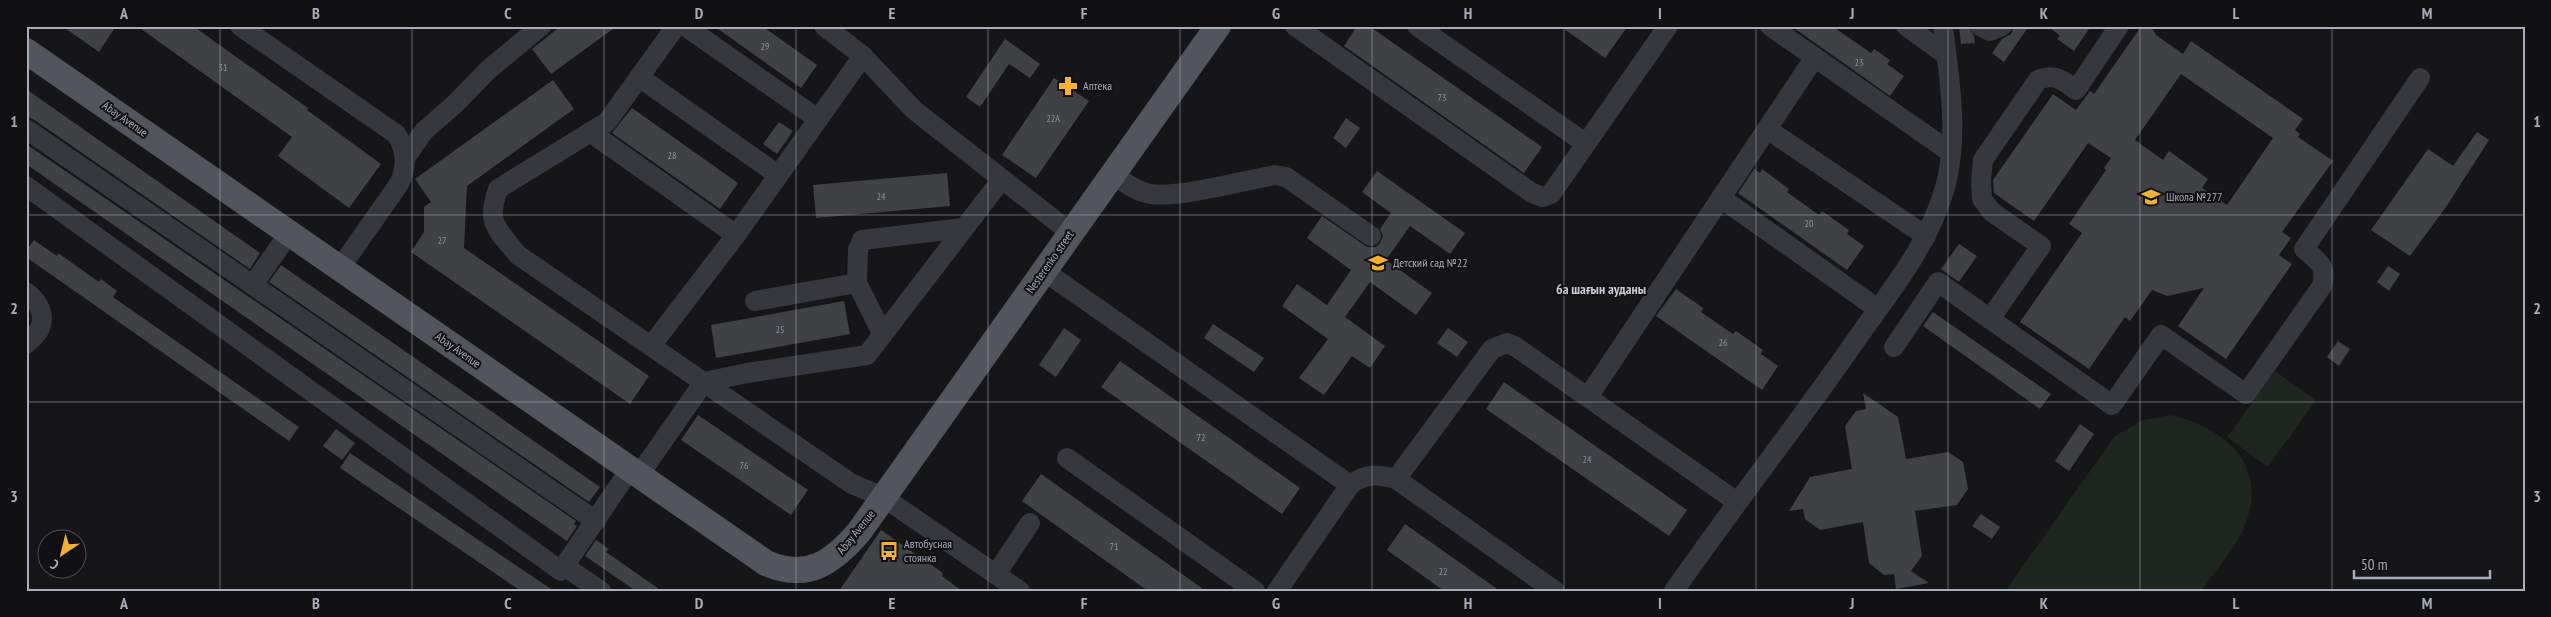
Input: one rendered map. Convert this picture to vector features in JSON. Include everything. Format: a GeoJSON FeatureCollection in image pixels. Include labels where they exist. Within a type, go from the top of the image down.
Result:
{"type":"FeatureCollection","features":[{"type":"Feature","properties":{"kind":"main road","name":"Nesterenko street"},"geometry":{"type":"LineString","coordinates":[[883,497],[1218,26]]}},
{"type":"Feature","properties":{"kind":"main road","name":"Abay Avenue"},"geometry":{"type":"LineString","coordinates":[[27,52],[766,563],[777,568],[803,569],[818,566],[833,559],[859,532],[883,497]]}},
{"type":"Feature","properties":{"kind":"street"},"geometry":{"type":"LineString","coordinates":[[240,26],[396,134],[401,141],[405,158],[404,173],[399,184],[340,268]]}},
{"type":"Feature","properties":{"kind":"street"},"geometry":{"type":"LineString","coordinates":[[405,158],[424,131],[455,104],[488,70],[541,26]]}},
{"type":"Feature","properties":{"kind":"street"},"geometry":{"type":"LineString","coordinates":[[676,26],[607,122],[498,188],[492,207],[492,216],[500,233],[518,255],[852,484],[883,497],[1020,591]]}},
{"type":"Feature","properties":{"kind":"street"},"geometry":{"type":"LineString","coordinates":[[685,26],[818,119]]}},
{"type":"Feature","properties":{"kind":"street"},"geometry":{"type":"LineString","coordinates":[[824,26],[863,56],[914,110],[1071,233]]}},
{"type":"Feature","properties":{"kind":"street"},"geometry":{"type":"LineString","coordinates":[[1295,26],[1532,193],[1543,197],[1551,194],[1666,27]]}},
{"type":"Feature","properties":{"kind":"street"},"geometry":{"type":"LineString","coordinates":[[1417,26],[1585,143]]}},
{"type":"Feature","properties":{"kind":"street"},"geometry":{"type":"LineString","coordinates":[[1770,26],[1950,152]]}},
{"type":"Feature","properties":{"kind":"street"},"geometry":{"type":"LineString","coordinates":[[1906,26],[1946,55]]}},
{"type":"Feature","properties":{"kind":"street"},"geometry":{"type":"LineString","coordinates":[[1674,591],[1737,502],[1822,389],[1926,236],[1937,212],[1946,182],[1953,133],[1951,77],[1942,26]]}},
{"type":"Feature","properties":{"kind":"street"},"geometry":{"type":"LineString","coordinates":[[1980,26],[1990,31],[2002,26]]}},
{"type":"Feature","properties":{"kind":"street"},"geometry":{"type":"LineString","coordinates":[[1990,319],[2041,246],[2008,226],[1992,212],[1982,199],[1983,160],[2038,80],[2048,76],[2061,78],[2076,90],[2119,26]]}},
{"type":"Feature","properties":{"kind":"street"},"geometry":{"type":"LineString","coordinates":[[651,346],[736,235],[863,56]]}},
{"type":"Feature","properties":{"kind":"street"},"geometry":{"type":"LineString","coordinates":[[1588,397],[1815,57]]}},
{"type":"Feature","properties":{"kind":"street"},"geometry":{"type":"LineString","coordinates":[[639,77],[778,175]]}},
{"type":"Feature","properties":{"kind":"street"},"geometry":{"type":"LineString","coordinates":[[1894,347],[1938,282],[2112,405],[2161,334],[2246,394],[2322,286],[2325,274],[2321,265],[2304,249],[2420,78]]}},
{"type":"Feature","properties":{"kind":"street"},"geometry":{"type":"LineString","coordinates":[[26,129],[596,521]]}},
{"type":"Feature","properties":{"kind":"street"},"geometry":{"type":"LineString","coordinates":[[1767,129],[1926,236]]}},
{"type":"Feature","properties":{"kind":"street"},"geometry":{"type":"LineString","coordinates":[[590,132],[736,235]]}},
{"type":"Feature","properties":{"kind":"street"},"geometry":{"type":"LineString","coordinates":[[1113,173],[1123,183],[1150,194],[1173,194],[1275,175],[1286,177],[1371,236]]}},
{"type":"Feature","properties":{"kind":"street"},"geometry":{"type":"LineString","coordinates":[[563,569],[596,521],[704,382],[747,373],[867,355],[1002,179]]}},
{"type":"Feature","properties":{"kind":"street"},"geometry":{"type":"LineString","coordinates":[[26,186],[563,569],[601,591]]}},
{"type":"Feature","properties":{"kind":"street"},"geometry":{"type":"LineString","coordinates":[[1721,198],[1878,309]]}},
{"type":"Feature","properties":{"kind":"street"},"geometry":{"type":"LineString","coordinates":[[881,335],[880,329],[857,283],[858,250],[862,240],[964,228]]}},
{"type":"Feature","properties":{"kind":"street"},"geometry":{"type":"LineString","coordinates":[[253,285],[289,233]]}},
{"type":"Feature","properties":{"kind":"street"},"geometry":{"type":"LineString","coordinates":[[1044,271],[1350,485]]}},
{"type":"Feature","properties":{"kind":"street"},"geometry":{"type":"LineString","coordinates":[[755,300],[857,283]]}},
{"type":"Feature","properties":{"kind":"street"},"geometry":{"type":"LineString","coordinates":[[26,292],[34,298],[42,311],[40,329],[26,344]]}},
{"type":"Feature","properties":{"kind":"street"},"geometry":{"type":"LineString","coordinates":[[1396,479],[1492,349],[1507,343],[1516,346],[1737,502]]}},
{"type":"Feature","properties":{"kind":"street"},"geometry":{"type":"LineString","coordinates":[[1067,458],[1255,591]]}},
{"type":"Feature","properties":{"kind":"street"},"geometry":{"type":"LineString","coordinates":[[1277,591],[1350,485],[1360,477],[1372,474],[1396,479],[1555,591]]}},
{"type":"Feature","properties":{"kind":"street"},"geometry":{"type":"LineString","coordinates":[[996,574],[1030,523]]}},
{"type":"Feature","properties":{"kind":"shaded area"},"geometry":{"type":"Polygon","coordinates":[[[2275,371],[2316,400],[2268,467],[2227,437],[2275,371]]]}},
{"type":"Feature","properties":{"kind":"shaded area"},"geometry":{"type":"Polygon","coordinates":[[[2171,415],[2212,431],[2228,442],[2240,456],[2248,472],[2252,491],[2249,511],[2241,534],[2201,591],[2005,591],[2115,436],[2143,420],[2171,415]]]}},
{"type":"Feature","properties":{"kind":"building"},"geometry":{"type":"Polygon","coordinates":[[[62,26],[116,26],[99,52],[62,26]]]}},
{"type":"Feature","properties":{"kind":"building"},"geometry":{"type":"Polygon","coordinates":[[[137,26],[193,26],[308,108],[307,110],[381,164],[349,208],[278,156],[292,137],[137,26]]]}},
{"type":"Feature","properties":{"kind":"building"},"geometry":{"type":"Polygon","coordinates":[[[561,26],[617,26],[551,74],[532,49],[561,26]]]}},
{"type":"Feature","properties":{"kind":"building"},"geometry":{"type":"Polygon","coordinates":[[[714,26],[762,26],[817,65],[801,88],[714,26]]]}},
{"type":"Feature","properties":{"kind":"building"},"geometry":{"type":"Polygon","coordinates":[[[1357,26],[1369,26],[1542,147],[1524,173],[1344,46],[1357,26]]]}},
{"type":"Feature","properties":{"kind":"building"},"geometry":{"type":"Polygon","coordinates":[[[1560,26],[1628,26],[1605,58],[1560,26]]]}},
{"type":"Feature","properties":{"kind":"building"},"geometry":{"type":"Polygon","coordinates":[[[1791,26],[1832,26],[1871,53],[1874,49],[1890,60],[1887,64],[1904,76],[1890,96],[1791,26]]]}},
{"type":"Feature","properties":{"kind":"building"},"geometry":{"type":"Polygon","coordinates":[[[1959,26],[1968,26],[1974,36],[1975,43],[1961,44],[1959,26]]]}},
{"type":"Feature","properties":{"kind":"building"},"geometry":{"type":"Polygon","coordinates":[[[2014,26],[2029,26],[2004,62],[1992,53],[2002,39],[2011,34],[2014,26]]]}},
{"type":"Feature","properties":{"kind":"building"},"geometry":{"type":"Polygon","coordinates":[[[2048,26],[2091,26],[2074,51],[2057,39],[2060,36],[2048,26]]]}},
{"type":"Feature","properties":{"kind":"building","name":"Школа №277"},"geometry":{"type":"Polygon","coordinates":[[[2144,26],[2153,30],[2156,35],[2183,54],[2191,41],[2303,119],[2295,130],[2300,134],[2298,137],[2333,161],[2282,232],[2291,238],[2279,255],[2292,264],[2226,359],[2178,326],[2204,288],[2167,296],[2152,290],[2130,321],[2125,317],[2089,369],[2020,322],[2082,233],[2069,224],[2106,170],[2104,168],[2111,158],[2088,143],[2034,221],[1994,193],[1993,180],[2053,94],[2076,110],[2090,91],[2094,94],[2140,28],[2144,26]],[[2181,74],[2135,140],[2163,160],[2169,151],[2208,179],[2202,188],[2227,205],[2273,138],[2181,74]]]}},
{"type":"Feature","properties":{"kind":"building"},"geometry":{"type":"Polygon","coordinates":[[[1005,39],[1040,64],[1030,78],[1009,64],[980,107],[966,97],[1005,39]]]}},
{"type":"Feature","properties":{"kind":"building"},"geometry":{"type":"Polygon","coordinates":[[[1054,78],[1089,101],[1036,178],[1002,155],[1054,78]]]}},
{"type":"Feature","properties":{"kind":"building"},"geometry":{"type":"Polygon","coordinates":[[[553,80],[574,109],[467,186],[464,248],[649,376],[630,404],[411,252],[424,232],[424,207],[431,202],[415,179],[553,80]]]}},
{"type":"Feature","properties":{"kind":"building"},"geometry":{"type":"Polygon","coordinates":[[[26,89],[260,253],[250,269],[33,119],[26,117],[26,89]]]}},
{"type":"Feature","properties":{"kind":"building"},"geometry":{"type":"Polygon","coordinates":[[[632,108],[738,183],[720,209],[612,133],[632,108]]]}},
{"type":"Feature","properties":{"kind":"building"},"geometry":{"type":"Polygon","coordinates":[[[1346,118],[1360,128],[1346,148],[1333,138],[1346,118]]]}},
{"type":"Feature","properties":{"kind":"building"},"geometry":{"type":"Polygon","coordinates":[[[779,122],[793,131],[777,154],[763,144],[779,122]]]}},
{"type":"Feature","properties":{"kind":"building"},"geometry":{"type":"Polygon","coordinates":[[[2477,132],[2489,140],[2446,207],[2410,256],[2371,230],[2428,149],[2453,166],[2477,132]]]}},
{"type":"Feature","properties":{"kind":"building"},"geometry":{"type":"Polygon","coordinates":[[[26,144],[576,521],[574,524],[577,526],[567,541],[26,164],[26,144]]]}},
{"type":"Feature","properties":{"kind":"building"},"geometry":{"type":"Polygon","coordinates":[[[1754,169],[1760,173],[1762,169],[1789,189],[1787,192],[1819,215],[1822,211],[1849,230],[1847,234],[1864,246],[1847,270],[1738,193],[1754,169]]]}},
{"type":"Feature","properties":{"kind":"building"},"geometry":{"type":"Polygon","coordinates":[[[1377,171],[1465,233],[1450,254],[1410,226],[1386,260],[1432,293],[1416,315],[1370,282],[1345,317],[1385,346],[1370,368],[1352,356],[1324,395],[1299,378],[1328,339],[1282,306],[1297,284],[1327,305],[1351,270],[1307,238],[1322,216],[1367,247],[1376,247],[1380,243],[1383,236],[1380,229],[1391,213],[1362,192],[1377,171]]]}},
{"type":"Feature","properties":{"kind":"building"},"geometry":{"type":"Polygon","coordinates":[[[947,173],[950,206],[816,218],[813,185],[947,173]]]}},
{"type":"Feature","properties":{"kind":"building"},"geometry":{"type":"Polygon","coordinates":[[[34,240],[57,256],[58,253],[99,282],[101,279],[117,291],[113,297],[299,427],[289,441],[26,257],[26,251],[34,240]]]}},
{"type":"Feature","properties":{"kind":"building"},"geometry":{"type":"Polygon","coordinates":[[[1959,244],[1977,256],[1959,282],[1941,269],[1959,244]]]}},
{"type":"Feature","properties":{"kind":"building"},"geometry":{"type":"Polygon","coordinates":[[[281,265],[600,487],[589,502],[269,282],[281,265]]]}},
{"type":"Feature","properties":{"kind":"building"},"geometry":{"type":"Polygon","coordinates":[[[2388,266],[2400,274],[2389,291],[2377,282],[2388,266]]]}},
{"type":"Feature","properties":{"kind":"building"},"geometry":{"type":"Polygon","coordinates":[[[1676,289],[1703,308],[1701,312],[1733,334],[1736,331],[1763,350],[1761,354],[1778,366],[1762,390],[1656,316],[1676,289]]]}},
{"type":"Feature","properties":{"kind":"building"},"geometry":{"type":"Polygon","coordinates":[[[844,301],[850,334],[716,358],[711,325],[844,301]]]}},
{"type":"Feature","properties":{"kind":"building"},"geometry":{"type":"Polygon","coordinates":[[[1933,312],[2051,394],[2040,409],[1923,326],[1933,312]]]}},
{"type":"Feature","properties":{"kind":"building"},"geometry":{"type":"Polygon","coordinates":[[[1213,324],[1264,358],[1254,372],[1204,338],[1213,324]]]}},
{"type":"Feature","properties":{"kind":"building"},"geometry":{"type":"Polygon","coordinates":[[[1064,328],[1081,340],[1056,377],[1039,365],[1064,328]]]}},
{"type":"Feature","properties":{"kind":"building"},"geometry":{"type":"Polygon","coordinates":[[[1448,328],[1468,342],[1457,357],[1437,343],[1448,328]]]}},
{"type":"Feature","properties":{"kind":"building"},"geometry":{"type":"Polygon","coordinates":[[[2338,341],[2350,349],[2339,366],[2327,357],[2338,341]]]}},
{"type":"Feature","properties":{"kind":"building"},"geometry":{"type":"Polygon","coordinates":[[[1120,361],[1300,488],[1282,514],[1101,387],[1120,361]]]}},
{"type":"Feature","properties":{"kind":"building"},"geometry":{"type":"Polygon","coordinates":[[[1504,382],[1687,510],[1669,536],[1486,409],[1504,382]]]}},
{"type":"Feature","properties":{"kind":"building"},"geometry":{"type":"Polygon","coordinates":[[[1863,393],[1898,417],[1906,459],[1948,452],[1963,462],[1968,489],[1957,505],[1915,511],[1922,556],[1911,571],[1929,583],[1896,589],[1894,574],[1884,575],[1869,563],[1863,522],[1820,530],[1805,519],[1803,509],[1789,511],[1810,477],[1852,469],[1845,426],[1856,411],[1866,409],[1863,393]]]}},
{"type":"Feature","properties":{"kind":"building"},"geometry":{"type":"Polygon","coordinates":[[[698,415],[808,490],[791,515],[681,440],[698,415]]]}},
{"type":"Feature","properties":{"kind":"building"},"geometry":{"type":"Polygon","coordinates":[[[2080,424],[2094,434],[2069,471],[2055,461],[2080,424]]]}},
{"type":"Feature","properties":{"kind":"building"},"geometry":{"type":"Polygon","coordinates":[[[336,429],[355,443],[342,460],[323,446],[336,429]]]}},
{"type":"Feature","properties":{"kind":"building"},"geometry":{"type":"Polygon","coordinates":[[[350,453],[554,591],[521,591],[340,468],[350,453]]]}},
{"type":"Feature","properties":{"kind":"building"},"geometry":{"type":"Polygon","coordinates":[[[1041,474],[1206,591],[1148,591],[1022,501],[1041,474]]]}},
{"type":"Feature","properties":{"kind":"building"},"geometry":{"type":"Polygon","coordinates":[[[1981,514],[2000,527],[1992,539],[1972,526],[1981,514]]]}},
{"type":"Feature","properties":{"kind":"building"},"geometry":{"type":"Polygon","coordinates":[[[1405,524],[1500,591],[1444,591],[1387,550],[1405,524]]]}},
{"type":"Feature","properties":{"kind":"building","name":"Автобусная стоянка"},"geometry":{"type":"Polygon","coordinates":[[[881,530],[943,573],[942,576],[962,591],[839,591],[881,530]]]}},
{"type":"Feature","properties":{"kind":"building"},"geometry":{"type":"Polygon","coordinates":[[[596,540],[609,549],[606,552],[662,591],[636,591],[585,556],[596,540]]]}},
{"type":"Feature","properties":{"kind":"place","name":"Аптека"},"geometry":{"type":"Point","coordinates":[1068,86]}},
{"type":"Feature","properties":{"kind":"place","name":"Школа №277"},"geometry":{"type":"Point","coordinates":[2151,197]}},
{"type":"Feature","properties":{"kind":"place","name":"Детский сад №22"},"geometry":{"type":"Point","coordinates":[1378,263]}},
{"type":"Feature","properties":{"kind":"place","name":"Автобусная стоянка"},"geometry":{"type":"Point","coordinates":[889,551]}},
{"type":"Feature","properties":{"kind":"district","name":"6а шағын ауданы"},"geometry":{"type":"Point","coordinates":[1601,289]}}]}
